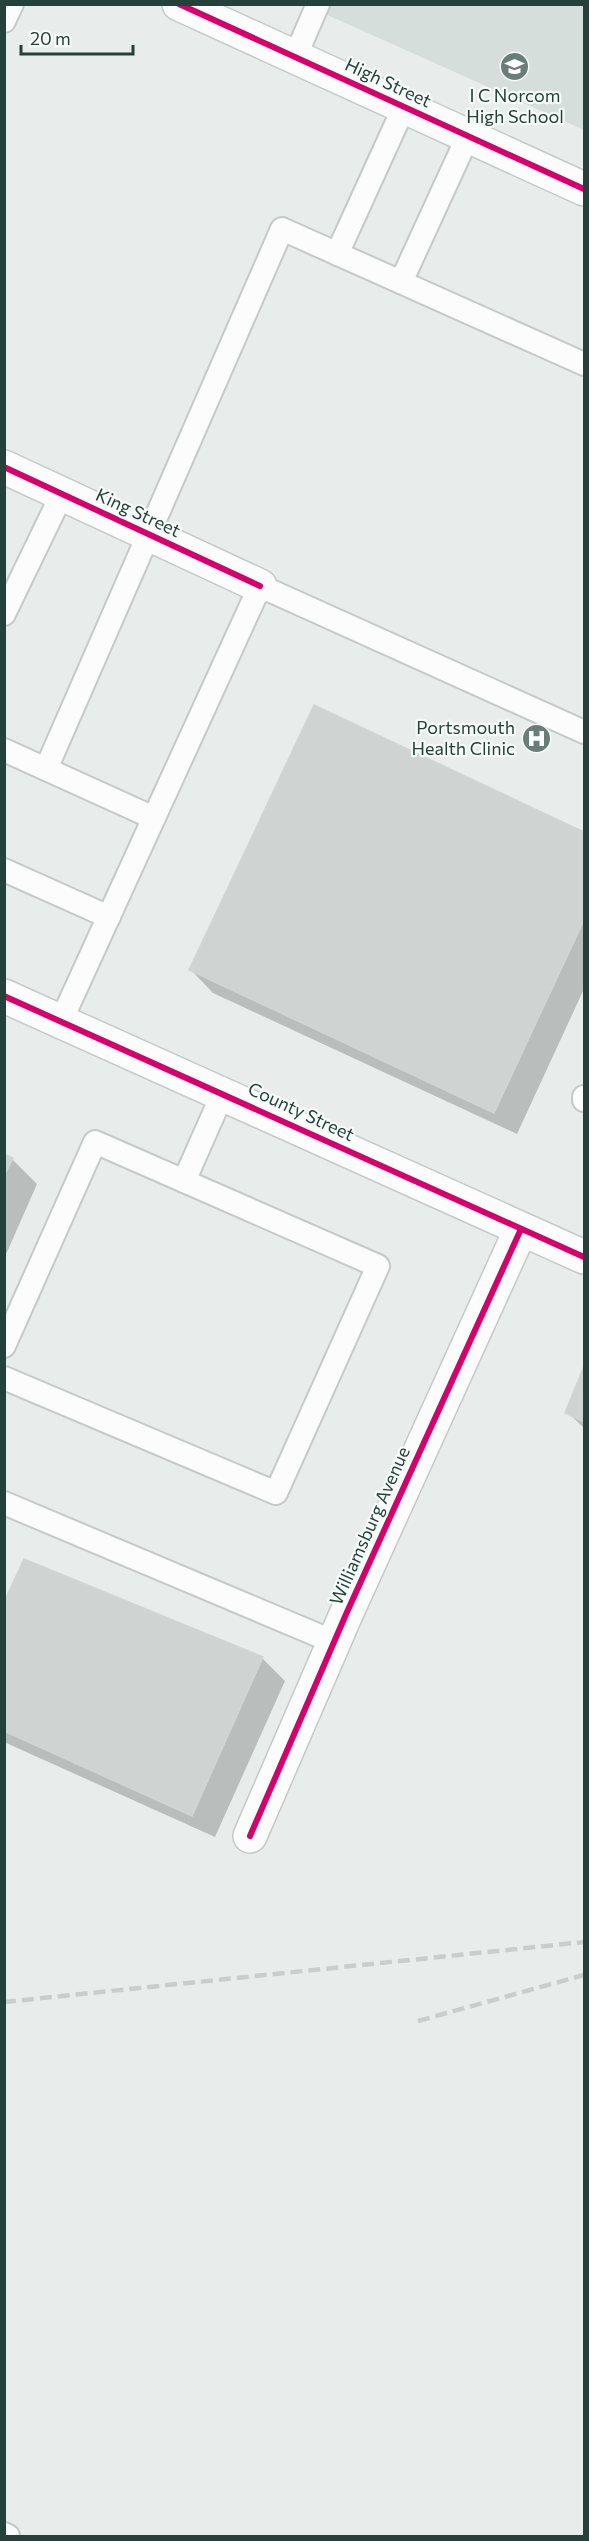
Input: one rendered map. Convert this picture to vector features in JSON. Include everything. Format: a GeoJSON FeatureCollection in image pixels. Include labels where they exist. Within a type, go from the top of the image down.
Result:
{"type":"FeatureCollection","features":[{"type":"Feature","properties":{"kind":"street","name":"High Street"},"geometry":{"type":"LineString","coordinates":[[179,4],[468,136],[582,180]]}},
{"type":"Feature","properties":{"kind":"street","name":"King Street"},"geometry":{"type":"LineString","coordinates":[[4,467],[260,586]]}},
{"type":"Feature","properties":{"kind":"street","name":"County Street"},"geometry":{"type":"LineString","coordinates":[[4,996],[585,1257]]}},
{"type":"Feature","properties":{"kind":"street","name":"Williamsburg Avenue"},"geometry":{"type":"LineString","coordinates":[[250,1836],[334,1642],[521,1229]]}},
{"type":"Feature","properties":{"kind":"lane"},"geometry":{"type":"LineString","coordinates":[[4,21],[12,4]]}},
{"type":"Feature","properties":{"kind":"lane"},"geometry":{"type":"LineString","coordinates":[[295,57],[318,4]]}},
{"type":"Feature","properties":{"kind":"lane"},"geometry":{"type":"LineString","coordinates":[[337,254],[404,107]]}},
{"type":"Feature","properties":{"kind":"lane"},"geometry":{"type":"LineString","coordinates":[[401,282],[468,136]]}},
{"type":"Feature","properties":{"kind":"lane"},"geometry":{"type":"LineString","coordinates":[[46,769],[282,229],[585,364]]}},
{"type":"Feature","properties":{"kind":"lane"},"geometry":{"type":"LineString","coordinates":[[4,614],[62,494]]}},
{"type":"Feature","properties":{"kind":"lane"},"geometry":{"type":"LineString","coordinates":[[62,1021],[260,586],[585,732]]}},
{"type":"Feature","properties":{"kind":"lane"},"geometry":{"type":"LineString","coordinates":[[4,750],[154,818]]}},
{"type":"Feature","properties":{"kind":"lane"},"geometry":{"type":"LineString","coordinates":[[4,870],[109,917]]}},
{"type":"Feature","properties":{"kind":"lane"},"geometry":{"type":"LineString","coordinates":[[184,1181],[223,1093]]}},
{"type":"Feature","properties":{"kind":"lane"},"geometry":{"type":"LineString","coordinates":[[4,1346],[95,1142],[378,1266],[276,1493],[4,1378]]}},
{"type":"Feature","properties":{"kind":"lane"},"geometry":{"type":"LineString","coordinates":[[4,1503],[334,1642]]}},
{"type":"Feature","properties":{"kind":"shaded area","name":"I C Norcom High School"},"geometry":{"type":"Polygon","coordinates":[[[305,5],[584,5],[584,130],[305,5]]]}},
{"type":"Feature","properties":{"kind":"building"},"geometry":{"type":"Polygon","coordinates":[[[314,705],[584,832],[584,920],[494,1113],[189,970],[314,705]]]}},
{"type":"Feature","properties":{"kind":"building"},"geometry":{"type":"Polygon","coordinates":[[[4,1154],[13,1158],[4,1176],[4,1154]]]}},
{"type":"Feature","properties":{"kind":"building"},"geometry":{"type":"Polygon","coordinates":[[[584,1366],[584,1422],[565,1413],[584,1366]]]}},
{"type":"Feature","properties":{"kind":"building"},"geometry":{"type":"Polygon","coordinates":[[[24,1559],[263,1657],[192,1816],[4,1731],[4,1602],[24,1559]]]}},
{"type":"Feature","properties":{"kind":"railway"},"geometry":{"type":"LineString","coordinates":[[4,2002],[584,1942]]}},
{"type":"Feature","properties":{"kind":"railway"},"geometry":{"type":"LineString","coordinates":[[418,2021],[584,1975]]}},
{"type":"Feature","properties":{"kind":"cycle path"},"geometry":{"type":"LineString","coordinates":[[179,4],[584,189]]}},
{"type":"Feature","properties":{"kind":"cycle path"},"geometry":{"type":"LineString","coordinates":[[4,467],[260,586]]}},
{"type":"Feature","properties":{"kind":"cycle path"},"geometry":{"type":"LineString","coordinates":[[4,996],[584,1257]]}},
{"type":"Feature","properties":{"kind":"cycle path"},"geometry":{"type":"LineString","coordinates":[[250,1836],[347,1612],[521,1229]]}},
{"type":"Feature","properties":{"kind":"place","name":"I C Norcom High School"},"geometry":{"type":"Point","coordinates":[515,67]}},
{"type":"Feature","properties":{"kind":"place","name":"Portsmouth Health Clinic"},"geometry":{"type":"Point","coordinates":[536,738]}}]}
